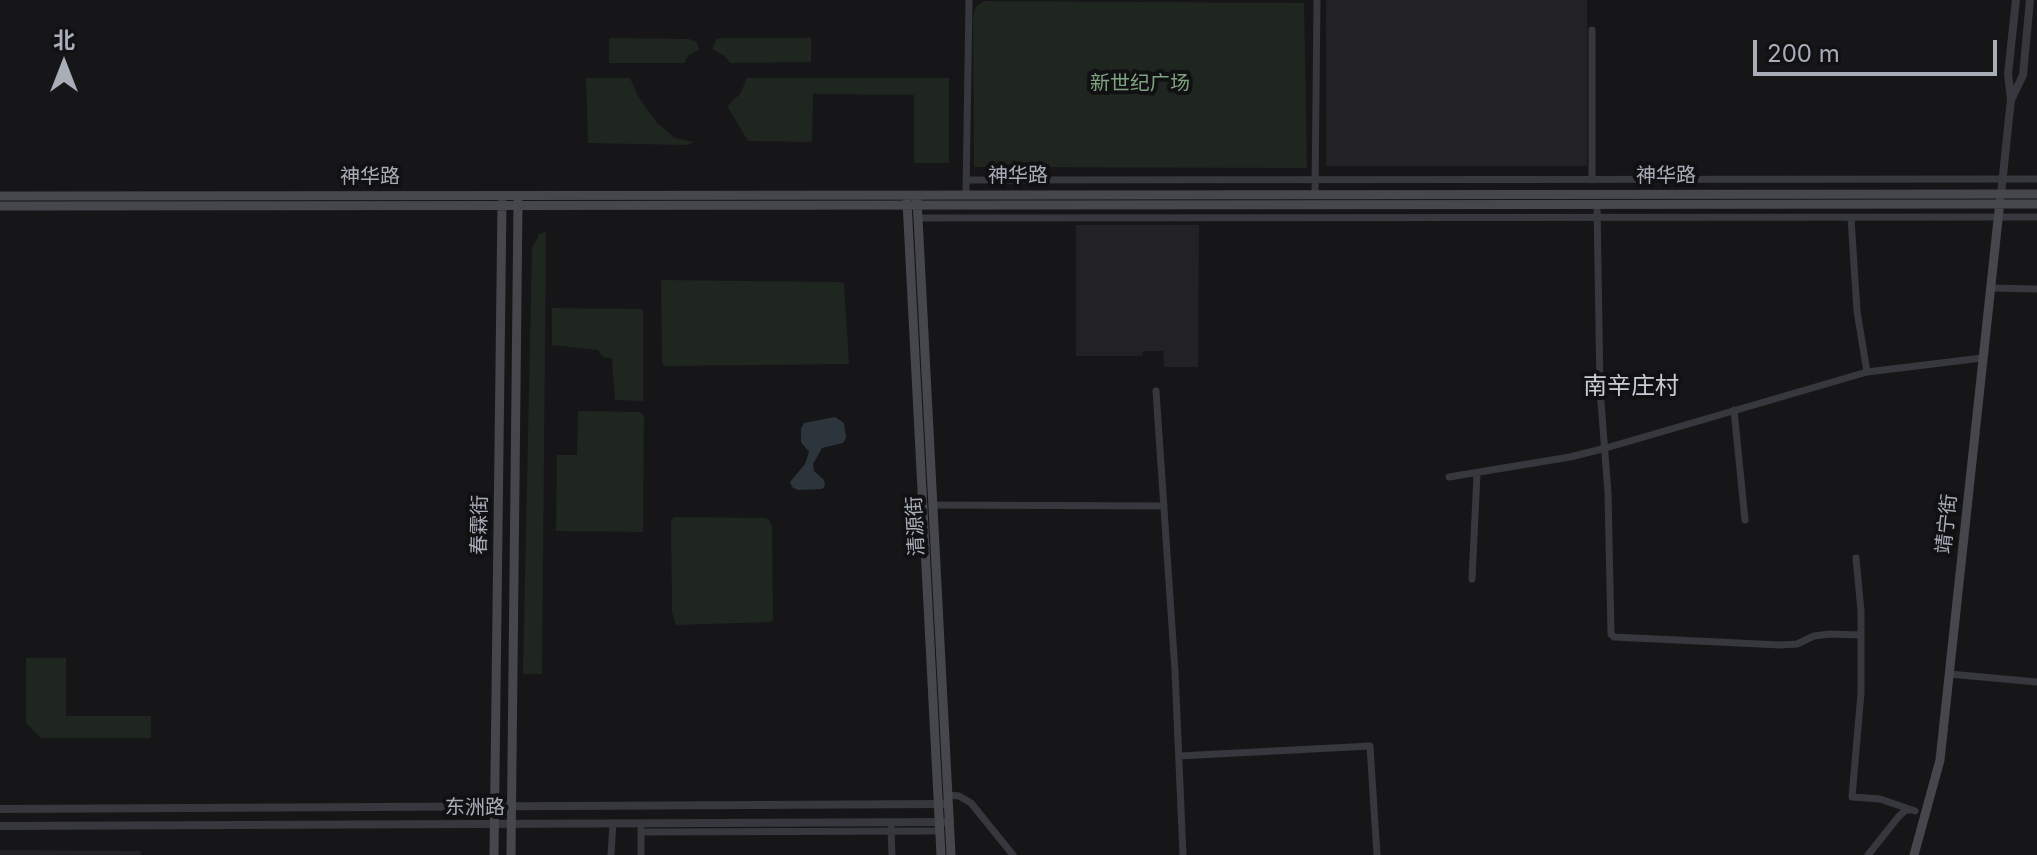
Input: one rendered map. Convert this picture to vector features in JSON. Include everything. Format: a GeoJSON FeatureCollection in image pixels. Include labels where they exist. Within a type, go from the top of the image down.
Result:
{"type":"FeatureCollection","features":[{"type":"Feature","properties":{"kind":"main road","name":"神华路"},"geometry":{"type":"LineString","coordinates":[[912,200],[966,195],[1315,194],[2000,199],[2037,204]]}},
{"type":"Feature","properties":{"kind":"main road","name":"神华路"},"geometry":{"type":"LineString","coordinates":[[0,196],[1597,204],[2000,199],[2037,194]]}},
{"type":"Feature","properties":{"kind":"main road","name":"靖宁街"},"geometry":{"type":"LineString","coordinates":[[1914,855],[1940,760],[2000,199]]}},
{"type":"Feature","properties":{"kind":"main road","name":"神华路"},"geometry":{"type":"LineString","coordinates":[[0,206],[502,200]]}},
{"type":"Feature","properties":{"kind":"main road","name":"春霖街"},"geometry":{"type":"LineString","coordinates":[[494,855],[502,200]]}},
{"type":"Feature","properties":{"kind":"main road","name":"春霖街"},"geometry":{"type":"LineString","coordinates":[[511,855],[518,200]]}},
{"type":"Feature","properties":{"kind":"main road","name":"清源街"},"geometry":{"type":"LineString","coordinates":[[912,200],[919,218],[933,505],[945,801],[941,855]]}},
{"type":"Feature","properties":{"kind":"main road","name":"清源街"},"geometry":{"type":"LineString","coordinates":[[912,200],[945,801]]}},
{"type":"Feature","properties":{"kind":"main road","name":"清源街"},"geometry":{"type":"LineString","coordinates":[[943,825],[951,855]]}},
{"type":"Feature","properties":{"kind":"street"},"geometry":{"type":"LineString","coordinates":[[966,195],[969,0]]}},
{"type":"Feature","properties":{"kind":"street"},"geometry":{"type":"LineString","coordinates":[[1315,194],[1317,0]]}},
{"type":"Feature","properties":{"kind":"street"},"geometry":{"type":"LineString","coordinates":[[2000,199],[2011,99],[2008,74],[2016,0]]}},
{"type":"Feature","properties":{"kind":"street"},"geometry":{"type":"LineString","coordinates":[[2011,99],[2023,75],[2030,0]]}},
{"type":"Feature","properties":{"kind":"street"},"geometry":{"type":"LineString","coordinates":[[1592,30],[1592,180]]}},
{"type":"Feature","properties":{"kind":"street"},"geometry":{"type":"LineString","coordinates":[[966,180],[2037,179]]}},
{"type":"Feature","properties":{"kind":"street"},"geometry":{"type":"LineString","coordinates":[[1597,204],[1600,389],[1606,448],[1611,634],[1614,637],[1780,645],[1797,644],[1814,636],[1830,634],[1861,635]]}},
{"type":"Feature","properties":{"kind":"street"},"geometry":{"type":"LineString","coordinates":[[919,218],[2037,217]]}},
{"type":"Feature","properties":{"kind":"street"},"geometry":{"type":"LineString","coordinates":[[1851,218],[1857,311],[1867,372]]}},
{"type":"Feature","properties":{"kind":"street"},"geometry":{"type":"LineString","coordinates":[[1990,288],[2037,289]]}},
{"type":"Feature","properties":{"kind":"street"},"geometry":{"type":"LineString","coordinates":[[1449,477],[1606,448],[1867,372],[1982,358]]}},
{"type":"Feature","properties":{"kind":"street"},"geometry":{"type":"LineString","coordinates":[[1156,391],[1183,855]]}},
{"type":"Feature","properties":{"kind":"street"},"geometry":{"type":"LineString","coordinates":[[1734,410],[1745,520]]}},
{"type":"Feature","properties":{"kind":"street"},"geometry":{"type":"LineString","coordinates":[[1472,579],[1477,474]]}},
{"type":"Feature","properties":{"kind":"street"},"geometry":{"type":"LineString","coordinates":[[933,505],[1164,506]]}},
{"type":"Feature","properties":{"kind":"street"},"geometry":{"type":"LineString","coordinates":[[1856,558],[1861,693],[1852,797],[1880,799],[1915,811]]}},
{"type":"Feature","properties":{"kind":"street"},"geometry":{"type":"LineString","coordinates":[[1949,674],[2037,682]]}},
{"type":"Feature","properties":{"kind":"street"},"geometry":{"type":"LineString","coordinates":[[1179,756],[1370,746],[1377,855]]}},
{"type":"Feature","properties":{"kind":"street"},"geometry":{"type":"LineString","coordinates":[[945,801],[959,796],[971,803],[1013,855]]}},
{"type":"Feature","properties":{"kind":"street","name":"东洲路"},"geometry":{"type":"LineString","coordinates":[[0,809],[945,801]]}},
{"type":"Feature","properties":{"kind":"street"},"geometry":{"type":"LineString","coordinates":[[1868,855],[1906,810],[1926,813]]}},
{"type":"Feature","properties":{"kind":"street"},"geometry":{"type":"LineString","coordinates":[[611,855],[613,823]]}},
{"type":"Feature","properties":{"kind":"street","name":"东洲路"},"geometry":{"type":"LineString","coordinates":[[0,826],[943,825]]}},
{"type":"Feature","properties":{"kind":"street"},"geometry":{"type":"LineString","coordinates":[[891,826],[892,855]]}},
{"type":"Feature","properties":{"kind":"street"},"geometry":{"type":"LineString","coordinates":[[641,855],[642,827]]}},
{"type":"Feature","properties":{"kind":"shaded area"},"geometry":{"type":"Polygon","coordinates":[[[1326,0],[1587,0],[1587,166],[1326,166],[1326,0]]]}},
{"type":"Feature","properties":{"kind":"shaded area"},"geometry":{"type":"Polygon","coordinates":[[[1076,225],[1199,225],[1198,367],[1164,367],[1163,351],[1143,351],[1142,356],[1076,356],[1076,225]]]}},
{"type":"Feature","properties":{"kind":"shaded area"},"geometry":{"type":"Polygon","coordinates":[[[835,417],[844,423],[846,438],[843,443],[822,448],[813,464],[814,471],[824,480],[825,486],[822,489],[798,490],[792,487],[790,482],[805,464],[809,452],[801,442],[804,423],[835,417]]]}},
{"type":"Feature","properties":{"kind":"shaded area"},"geometry":{"type":"Polygon","coordinates":[[[0,850],[141,851],[141,855],[0,855],[0,850]]]}},
{"type":"Feature","properties":{"kind":"green space","name":"新世纪广场"},"geometry":{"type":"Polygon","coordinates":[[[984,1],[1304,3],[1307,168],[974,167],[973,16],[976,7],[984,1]]]}},
{"type":"Feature","properties":{"kind":"green space"},"geometry":{"type":"Polygon","coordinates":[[[609,38],[689,39],[697,42],[699,50],[689,55],[684,63],[609,63],[609,38]]]}},
{"type":"Feature","properties":{"kind":"green space"},"geometry":{"type":"Polygon","coordinates":[[[811,38],[811,62],[730,63],[712,49],[716,39],[811,38]]]}},
{"type":"Feature","properties":{"kind":"green space"},"geometry":{"type":"Polygon","coordinates":[[[586,78],[630,78],[638,96],[657,123],[675,138],[694,142],[687,145],[588,143],[586,78]]]}},
{"type":"Feature","properties":{"kind":"green space"},"geometry":{"type":"Polygon","coordinates":[[[747,78],[949,78],[949,163],[914,163],[914,95],[813,94],[812,142],[748,141],[727,106],[740,94],[747,78]]]}},
{"type":"Feature","properties":{"kind":"green space"},"geometry":{"type":"Polygon","coordinates":[[[546,232],[542,674],[523,674],[532,249],[539,234],[546,232]]]}},
{"type":"Feature","properties":{"kind":"green space"},"geometry":{"type":"Polygon","coordinates":[[[661,280],[840,282],[844,284],[849,364],[665,366],[662,363],[661,280]]]}},
{"type":"Feature","properties":{"kind":"green space"},"geometry":{"type":"Polygon","coordinates":[[[552,308],[643,311],[643,401],[615,400],[612,359],[602,356],[598,350],[552,345],[552,308]]]}},
{"type":"Feature","properties":{"kind":"green space"},"geometry":{"type":"Polygon","coordinates":[[[578,411],[640,412],[644,416],[643,532],[556,531],[557,455],[577,455],[578,411]]]}},
{"type":"Feature","properties":{"kind":"green space"},"geometry":{"type":"Polygon","coordinates":[[[674,517],[769,520],[772,525],[773,620],[676,625],[672,612],[671,521],[674,517]]]}},
{"type":"Feature","properties":{"kind":"green space"},"geometry":{"type":"Polygon","coordinates":[[[26,658],[66,658],[66,716],[151,716],[151,738],[41,738],[26,723],[26,658]]]}},
{"type":"Feature","properties":{"kind":"district","name":"南辛庄村"},"geometry":{"type":"Point","coordinates":[1631,387]}}]}
